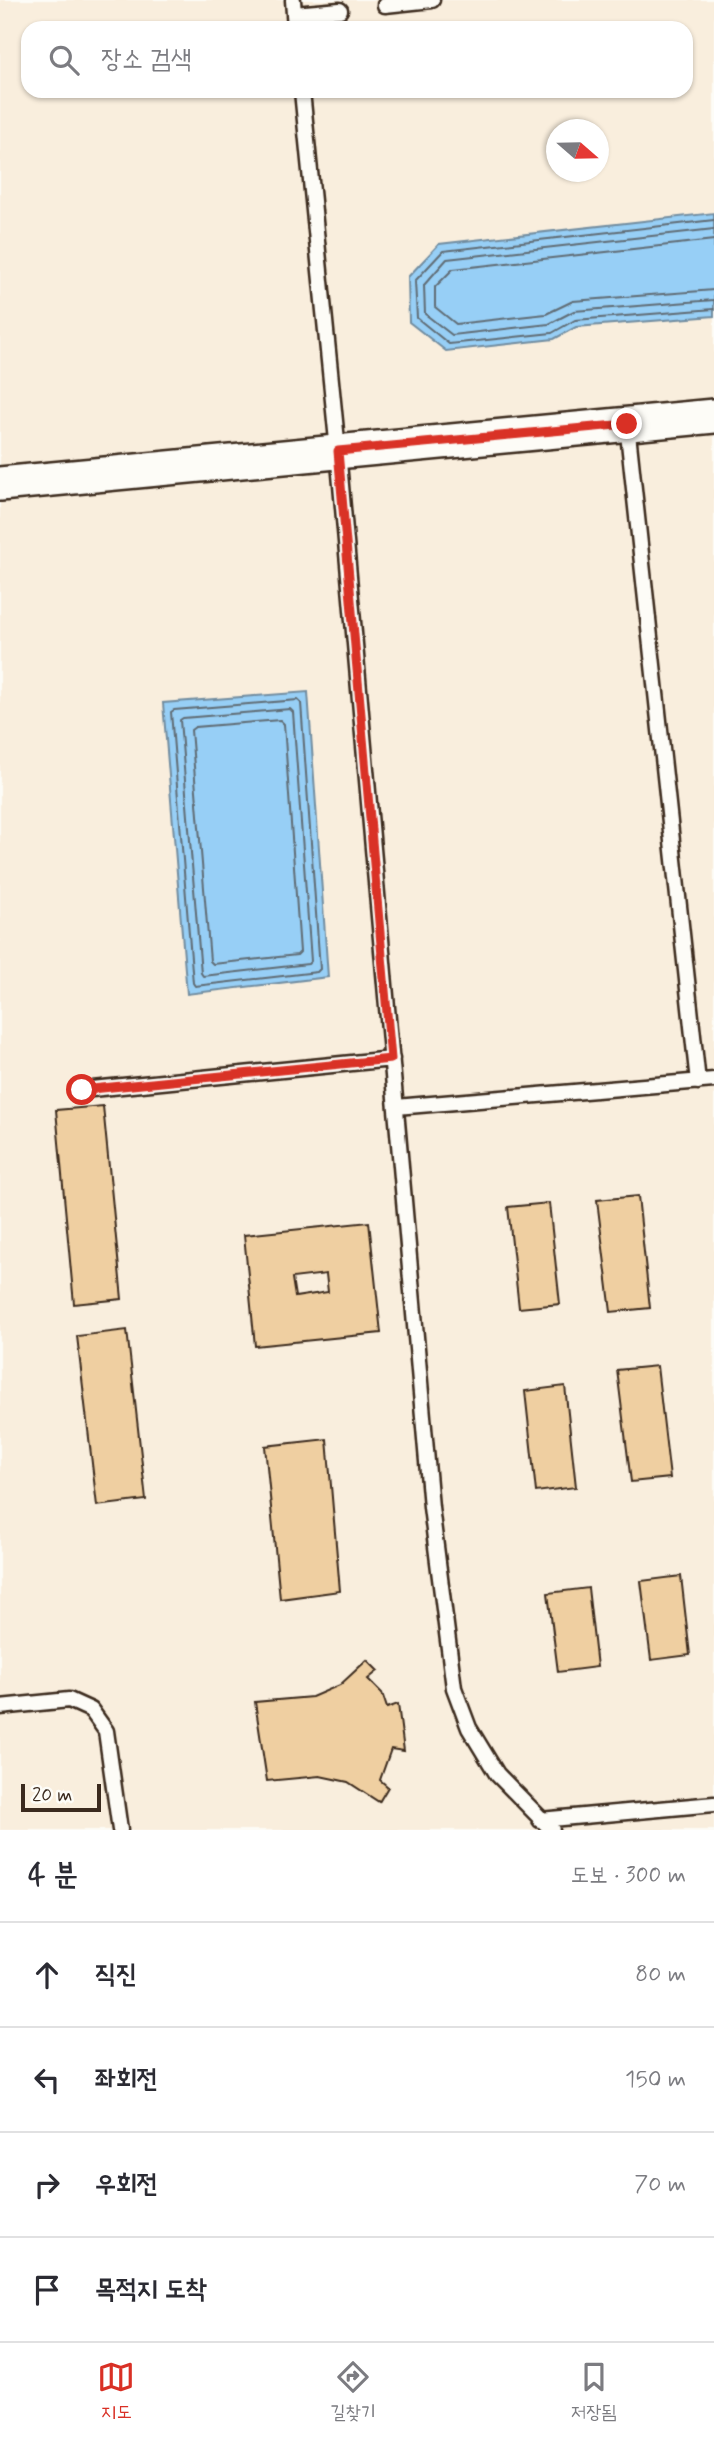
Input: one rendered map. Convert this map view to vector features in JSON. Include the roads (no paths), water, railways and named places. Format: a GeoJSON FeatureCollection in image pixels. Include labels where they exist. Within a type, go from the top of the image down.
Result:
{"type":"FeatureCollection","features":[{"type":"Feature","properties":{"kind":"street"},"geometry":{"type":"LineString","coordinates":[[0,484],[714,416]]}},
{"type":"Feature","properties":{"kind":"lane"},"geometry":{"type":"LineString","coordinates":[[385,5],[432,0]]}},
{"type":"Feature","properties":{"kind":"lane"},"geometry":{"type":"LineString","coordinates":[[294,14],[340,10]]}},
{"type":"Feature","properties":{"kind":"lane"},"geometry":{"type":"LineString","coordinates":[[303,98],[338,451],[431,1507],[454,1688],[469,1728],[497,1774],[551,1830]]}},
{"type":"Feature","properties":{"kind":"lane"},"geometry":{"type":"LineString","coordinates":[[627,424],[698,1082]]}},
{"type":"Feature","properties":{"kind":"lane"},"geometry":{"type":"LineString","coordinates":[[82,1090],[391,1059]]}},
{"type":"Feature","properties":{"kind":"lane"},"geometry":{"type":"LineString","coordinates":[[396,1107],[714,1080]]}},
{"type":"Feature","properties":{"kind":"lane"},"geometry":{"type":"LineString","coordinates":[[0,1707],[69,1700],[91,1710],[106,1731],[120,1830]]}},
{"type":"Feature","properties":{"kind":"lane"},"geometry":{"type":"LineString","coordinates":[[540,1820],[714,1804]]}},
{"type":"Feature","properties":{"kind":"water"},"geometry":{"type":"Polygon","coordinates":[[[714,213],[714,316],[576,327],[554,339],[446,351],[409,322],[408,277],[439,244],[714,213]]]}},
{"type":"Feature","properties":{"kind":"water"},"geometry":{"type":"Polygon","coordinates":[[[308,692],[328,977],[187,994],[163,703],[308,692]]]}}]}
